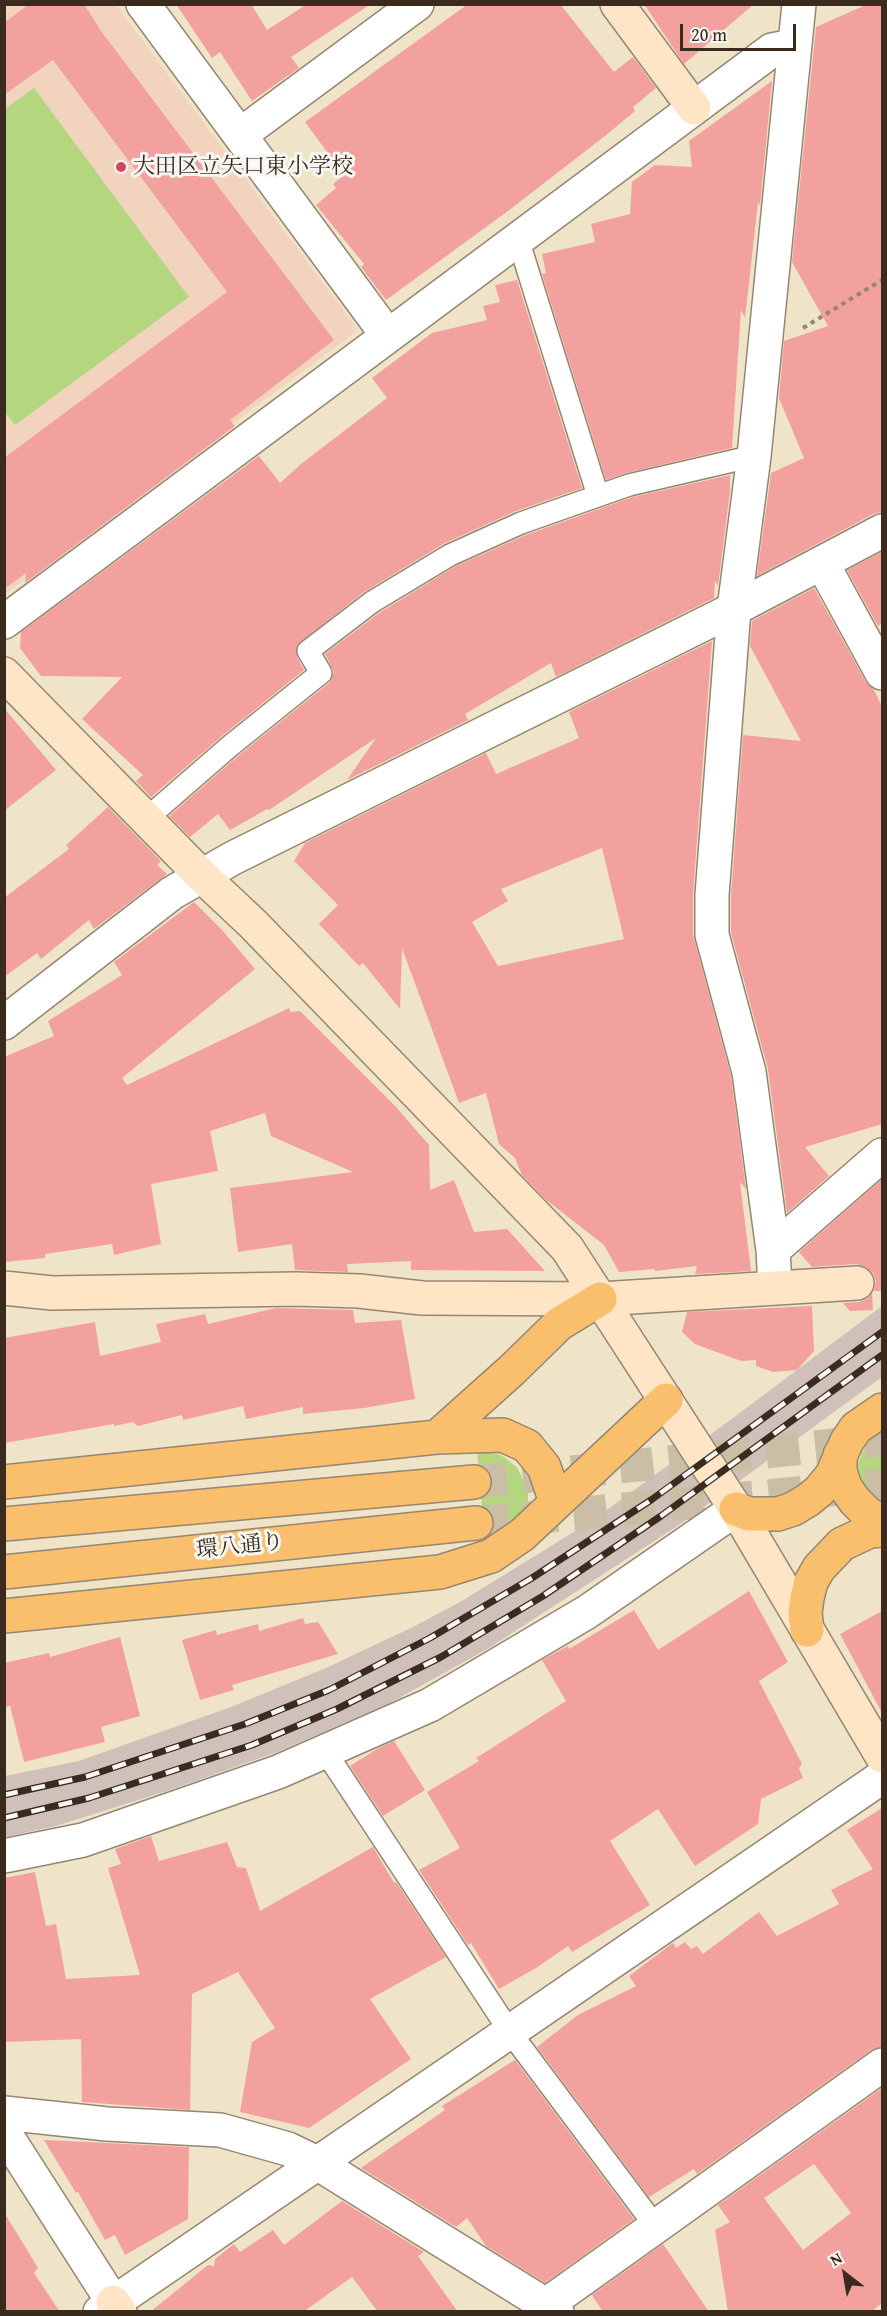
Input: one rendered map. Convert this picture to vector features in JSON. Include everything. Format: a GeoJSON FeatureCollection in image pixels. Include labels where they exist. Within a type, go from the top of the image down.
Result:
{"type":"FeatureCollection","features":[{"type":"Feature","properties":{"kind":"main road"},"geometry":{"type":"LineString","coordinates":[[437,1437],[512,1370],[559,1324],[600,1299]]}},
{"type":"Feature","properties":{"kind":"main road"},"geometry":{"type":"LineString","coordinates":[[4,1616],[440,1572],[491,1556],[522,1535],[666,1400]]}},
{"type":"Feature","properties":{"kind":"main road"},"geometry":{"type":"LineString","coordinates":[[736,1509],[763,1516],[793,1509],[819,1491],[832,1475],[840,1455],[856,1428],[882,1410]]}},
{"type":"Feature","properties":{"kind":"main road"},"geometry":{"type":"LineString","coordinates":[[4,1482],[437,1437],[503,1434],[527,1446],[544,1467],[556,1502]]}},
{"type":"Feature","properties":{"kind":"main road"},"geometry":{"type":"LineString","coordinates":[[840,1455],[840,1471],[845,1487],[868,1514],[882,1521]]}},
{"type":"Feature","properties":{"kind":"main road","name":"環八通り"},"geometry":{"type":"LineString","coordinates":[[4,1524],[474,1482]]}},
{"type":"Feature","properties":{"kind":"main road","name":"環八通り"},"geometry":{"type":"LineString","coordinates":[[4,1572],[476,1523]]}},
{"type":"Feature","properties":{"kind":"main road"},"geometry":{"type":"LineString","coordinates":[[807,1630],[805,1613],[807,1598],[811,1582],[819,1568],[842,1544],[870,1531],[882,1530]]}},
{"type":"Feature","properties":{"kind":"street"},"geometry":{"type":"LineString","coordinates":[[143,4],[388,336]]}},
{"type":"Feature","properties":{"kind":"street"},"geometry":{"type":"LineString","coordinates":[[240,135],[417,4]]}},
{"type":"Feature","properties":{"kind":"street"},"geometry":{"type":"LineString","coordinates":[[617,4],[694,108]]}},
{"type":"Feature","properties":{"kind":"street"},"geometry":{"type":"LineString","coordinates":[[775,1287],[773,1250],[749,1072],[712,935],[712,895],[734,609],[754,456],[799,4]]}},
{"type":"Feature","properties":{"kind":"street"},"geometry":{"type":"LineString","coordinates":[[4,622],[772,50],[794,46]]}},
{"type":"Feature","properties":{"kind":"street"},"geometry":{"type":"LineString","coordinates":[[4,1023],[172,893],[202,876],[270,838],[734,609],[882,531]]}},
{"type":"Feature","properties":{"kind":"street"},"geometry":{"type":"LineString","coordinates":[[822,562],[882,673]]}},
{"type":"Feature","properties":{"kind":"street"},"geometry":{"type":"LineString","coordinates":[[4,675],[261,933],[567,1248],[736,1509],[882,1756]]}},
{"type":"Feature","properties":{"kind":"street"},"geometry":{"type":"LineString","coordinates":[[773,1250],[882,1155]]}},
{"type":"Feature","properties":{"kind":"street"},"geometry":{"type":"LineString","coordinates":[[4,1288],[52,1293],[296,1289],[359,1291],[422,1299],[600,1299],[857,1283]]}},
{"type":"Feature","properties":{"kind":"street"},"geometry":{"type":"LineString","coordinates":[[4,1856],[83,1840],[278,1772],[430,1705],[587,1612],[736,1509]]}},
{"type":"Feature","properties":{"kind":"street"},"geometry":{"type":"LineString","coordinates":[[4,2132],[111,2308],[317,2163],[882,1777]]}},
{"type":"Feature","properties":{"kind":"street"},"geometry":{"type":"LineString","coordinates":[[4,2113],[107,2124],[220,2130],[288,2149],[317,2163],[551,2308],[656,2227],[882,2065]]}},
{"type":"Feature","properties":{"kind":"lane"},"geometry":{"type":"LineString","coordinates":[[518,239],[598,496]]}},
{"type":"Feature","properties":{"kind":"lane"},"geometry":{"type":"LineString","coordinates":[[146,819],[230,746],[321,673],[308,651],[372,602],[450,555],[521,523],[628,485],[754,456]]}},
{"type":"Feature","properties":{"kind":"lane"},"geometry":{"type":"LineString","coordinates":[[325,1751],[510,2032],[656,2227]]}},
{"type":"Feature","properties":{"kind":"path"},"geometry":{"type":"LineString","coordinates":[[764,351],[882,280]]}},
{"type":"Feature","properties":{"kind":"shaded area","name":"大田区立矢口東小学校"},"geometry":{"type":"Polygon","coordinates":[[[5,5],[116,5],[358,330],[5,594],[5,5]]]}},
{"type":"Feature","properties":{"kind":"shaded area"},"geometry":{"type":"Polygon","coordinates":[[[882,1306],[882,1377],[679,1525],[489,1648],[390,1703],[277,1752],[170,1790],[56,1826],[5,1837],[5,1776],[79,1761],[231,1707],[326,1668],[462,1601],[593,1520],[882,1306]]]}},
{"type":"Feature","properties":{"kind":"green space"},"geometry":{"type":"Polygon","coordinates":[[[34,88],[189,297],[15,425],[4,411],[5,109],[34,88]]]}},
{"type":"Feature","properties":{"kind":"green space"},"geometry":{"type":"Polygon","coordinates":[[[882,1428],[882,1504],[869,1494],[856,1469],[863,1451],[882,1428]]]}},
{"type":"Feature","properties":{"kind":"green space"},"geometry":{"type":"Polygon","coordinates":[[[477,1449],[501,1455],[517,1467],[528,1490],[528,1505],[507,1530],[485,1541],[477,1449]]]}},
{"type":"Feature","properties":{"kind":"building"},"geometry":{"type":"Polygon","coordinates":[[[29,4],[84,4],[101,31],[334,340],[230,420],[235,426],[25,583],[26,573],[4,589],[4,458],[227,292],[53,60],[4,95],[4,23],[29,4]]]}},
{"type":"Feature","properties":{"kind":"building"},"geometry":{"type":"Polygon","coordinates":[[[176,4],[251,4],[267,30],[307,4],[371,4],[291,57],[299,68],[252,101],[220,52],[212,58],[176,4]]]}},
{"type":"Feature","properties":{"kind":"building"},"geometry":{"type":"Polygon","coordinates":[[[468,4],[560,4],[614,72],[633,57],[656,88],[633,107],[635,111],[605,136],[508,211],[386,300],[361,267],[364,264],[316,205],[336,188],[333,184],[344,175],[305,122],[468,4]]]}},
{"type":"Feature","properties":{"kind":"building"},"geometry":{"type":"Polygon","coordinates":[[[644,4],[754,4],[684,64],[644,4]]]}},
{"type":"Feature","properties":{"kind":"building"},"geometry":{"type":"Polygon","coordinates":[[[868,4],[882,4],[882,512],[873,514],[757,576],[771,473],[804,458],[779,398],[784,341],[828,326],[792,262],[816,27],[868,4]]]}},
{"type":"Feature","properties":{"kind":"building"},"geometry":{"type":"Polygon","coordinates":[[[772,81],[760,205],[758,202],[745,318],[741,310],[732,448],[626,473],[606,480],[542,274],[546,273],[542,254],[595,242],[591,224],[630,214],[632,182],[655,165],[692,167],[689,141],[772,81]]]}},
{"type":"Feature","properties":{"kind":"building"},"geometry":{"type":"Polygon","coordinates":[[[517,280],[582,488],[516,511],[445,543],[364,592],[297,645],[297,657],[304,670],[151,797],[136,781],[143,775],[82,719],[122,677],[41,676],[20,648],[21,632],[259,456],[280,483],[301,464],[387,398],[372,378],[432,333],[487,320],[483,306],[500,302],[495,285],[517,280]]]}},
{"type":"Feature","properties":{"kind":"building"},"geometry":{"type":"Polygon","coordinates":[[[730,475],[718,586],[715,581],[714,598],[556,677],[551,663],[465,714],[468,720],[347,780],[376,738],[269,810],[267,809],[230,830],[218,814],[190,837],[169,816],[238,756],[329,683],[334,672],[325,654],[379,613],[456,566],[526,535],[633,497],[730,475]]]}},
{"type":"Feature","properties":{"kind":"building"},"geometry":{"type":"Polygon","coordinates":[[[882,552],[882,623],[878,626],[847,570],[882,552]]]}},
{"type":"Feature","properties":{"kind":"building"},"geometry":{"type":"Polygon","coordinates":[[[814,588],[866,682],[874,690],[882,706],[882,1124],[805,1147],[829,1176],[787,1213],[768,1069],[731,933],[731,896],[743,735],[801,741],[750,646],[752,621],[814,588]]]}},
{"type":"Feature","properties":{"kind":"building"},"geometry":{"type":"Polygon","coordinates":[[[712,641],[693,894],[693,935],[731,1076],[746,1189],[740,1182],[751,1271],[695,1274],[697,1266],[619,1272],[604,1245],[545,1199],[522,1175],[515,1158],[499,1144],[486,1093],[459,1103],[402,948],[400,1009],[363,963],[359,966],[319,924],[338,905],[294,861],[305,843],[486,753],[496,774],[579,738],[569,712],[712,641]],[[602,848],[501,889],[508,901],[472,922],[498,966],[624,939],[602,848]]]}},
{"type":"Feature","properties":{"kind":"building"},"geometry":{"type":"Polygon","coordinates":[[[4,708],[56,770],[4,811],[4,708]]]}},
{"type":"Feature","properties":{"kind":"building"},"geometry":{"type":"Polygon","coordinates":[[[108,807],[161,861],[157,865],[167,874],[94,929],[89,920],[41,959],[37,953],[4,977],[4,898],[69,849],[66,845],[108,807]]]}},
{"type":"Feature","properties":{"kind":"building"},"geometry":{"type":"Polygon","coordinates":[[[194,902],[222,930],[255,969],[122,1078],[127,1085],[289,1008],[291,1012],[300,1011],[396,1107],[429,1145],[430,1190],[454,1180],[474,1232],[507,1229],[545,1271],[411,1270],[411,1261],[347,1264],[348,1272],[295,1270],[292,1244],[238,1252],[230,1188],[353,1172],[271,1136],[265,1113],[210,1131],[218,1171],[151,1184],[161,1244],[114,1255],[112,1244],[45,1254],[45,1258],[4,1262],[4,1057],[54,1036],[48,1021],[122,975],[114,962],[194,902]]]}},
{"type":"Feature","properties":{"kind":"building"},"geometry":{"type":"Polygon","coordinates":[[[882,1179],[882,1291],[874,1291],[876,1281],[873,1273],[866,1267],[856,1264],[812,1267],[799,1252],[882,1179]]]}},
{"type":"Feature","properties":{"kind":"building"},"geometry":{"type":"Polygon","coordinates":[[[872,1293],[873,1310],[850,1311],[843,1303],[859,1302],[867,1299],[872,1293]]]}},
{"type":"Feature","properties":{"kind":"building"},"geometry":{"type":"Polygon","coordinates":[[[812,1306],[814,1351],[797,1370],[773,1372],[756,1366],[756,1360],[741,1361],[695,1344],[682,1332],[687,1312],[812,1306]]]}},
{"type":"Feature","properties":{"kind":"building"},"geometry":{"type":"Polygon","coordinates":[[[276,1308],[353,1310],[355,1323],[401,1320],[415,1399],[364,1408],[303,1414],[303,1407],[246,1419],[243,1406],[183,1420],[182,1415],[138,1426],[133,1422],[114,1426],[114,1424],[4,1443],[4,1338],[95,1322],[100,1356],[161,1342],[156,1324],[205,1314],[208,1324],[276,1308]]]}},
{"type":"Feature","properties":{"kind":"building"},"geometry":{"type":"Polygon","coordinates":[[[749,1591],[788,1662],[759,1681],[802,1764],[799,1768],[803,1778],[761,1799],[758,1824],[695,1866],[658,1809],[610,1841],[650,1905],[572,1952],[568,1946],[499,1989],[471,1943],[468,1945],[419,1870],[460,1848],[427,1792],[479,1761],[476,1758],[566,1701],[542,1660],[568,1646],[569,1649],[634,1610],[658,1650],[749,1591]]]}},
{"type":"Feature","properties":{"kind":"building"},"geometry":{"type":"Polygon","coordinates":[[[882,1611],[882,1713],[840,1634],[882,1611]]]}},
{"type":"Feature","properties":{"kind":"building"},"geometry":{"type":"Polygon","coordinates":[[[303,1618],[305,1624],[318,1622],[338,1654],[232,1685],[234,1690],[200,1700],[182,1640],[216,1630],[217,1635],[258,1624],[259,1631],[303,1618]]]}},
{"type":"Feature","properties":{"kind":"building"},"geometry":{"type":"Polygon","coordinates":[[[120,1637],[140,1716],[101,1727],[105,1742],[24,1762],[10,1706],[4,1707],[4,1663],[49,1653],[50,1657],[120,1637]]]}},
{"type":"Feature","properties":{"kind":"building"},"geometry":{"type":"Polygon","coordinates":[[[394,1741],[425,1790],[383,1816],[350,1766],[394,1741]]]}},
{"type":"Feature","properties":{"kind":"building"},"geometry":{"type":"Polygon","coordinates":[[[882,1808],[882,2047],[871,2050],[697,2174],[694,2169],[649,2197],[537,2047],[578,2015],[636,1986],[629,1976],[673,1943],[676,1948],[685,1942],[691,1949],[697,1946],[703,1954],[759,1912],[777,1936],[839,1904],[831,1890],[873,1869],[847,1830],[882,1808]]]}},
{"type":"Feature","properties":{"kind":"building"},"geometry":{"type":"Polygon","coordinates":[[[151,1836],[159,1861],[227,1842],[237,1867],[246,1868],[260,1911],[373,1847],[394,1883],[396,1882],[446,1957],[370,1999],[411,2059],[309,2128],[240,2112],[252,2042],[275,2028],[238,1972],[192,1994],[190,2110],[82,2102],[81,2039],[4,2042],[4,1878],[35,1872],[46,1926],[56,1924],[66,1979],[140,1975],[108,1868],[121,1864],[115,1849],[151,1836]]]}},
{"type":"Feature","properties":{"kind":"building"},"geometry":{"type":"Polygon","coordinates":[[[515,2060],[634,2219],[545,2283],[486,2246],[467,2218],[456,2227],[361,2168],[445,2110],[442,2106],[515,2060]]]}},
{"type":"Feature","properties":{"kind":"building"},"geometry":{"type":"Polygon","coordinates":[[[882,2088],[882,2303],[871,2312],[728,2312],[715,2230],[730,2222],[718,2205],[882,2088]],[[814,2164],[764,2198],[803,2250],[851,2213],[814,2164]]]}},
{"type":"Feature","properties":{"kind":"building"},"geometry":{"type":"Polygon","coordinates":[[[44,2140],[189,2147],[188,2219],[125,2255],[115,2235],[105,2240],[78,2192],[76,2193],[44,2140]]]}},
{"type":"Feature","properties":{"kind":"building"},"geometry":{"type":"Polygon","coordinates":[[[342,2201],[424,2252],[418,2256],[458,2312],[378,2312],[352,2277],[303,2312],[150,2312],[208,2265],[214,2266],[215,2259],[234,2244],[240,2252],[273,2230],[284,2245],[342,2201]]]}},
{"type":"Feature","properties":{"kind":"building"},"geometry":{"type":"Polygon","coordinates":[[[4,2212],[38,2268],[34,2273],[60,2312],[4,2312],[4,2212]]]}},
{"type":"Feature","properties":{"kind":"building"},"geometry":{"type":"Polygon","coordinates":[[[663,2244],[709,2312],[603,2312],[592,2295],[663,2244]]]}},
{"type":"Feature","properties":{"kind":"tunnel"},"geometry":{"type":"LineString","coordinates":[[474,1482],[882,1440]]}},
{"type":"Feature","properties":{"kind":"tunnel"},"geometry":{"type":"LineString","coordinates":[[476,1523],[882,1485]]}},
{"type":"Feature","properties":{"kind":"railway"},"geometry":{"type":"LineString","coordinates":[[4,1795],[85,1777],[245,1724],[329,1690],[430,1638],[532,1578],[651,1500],[882,1332]]}},
{"type":"Feature","properties":{"kind":"railway"},"geometry":{"type":"LineString","coordinates":[[4,1818],[89,1798],[252,1745],[337,1709],[441,1657],[543,1596],[661,1516],[882,1355]]}},
{"type":"Feature","properties":{"kind":"place","name":"大田区立矢口東小学校"},"geometry":{"type":"Point","coordinates":[121,167]}}]}
